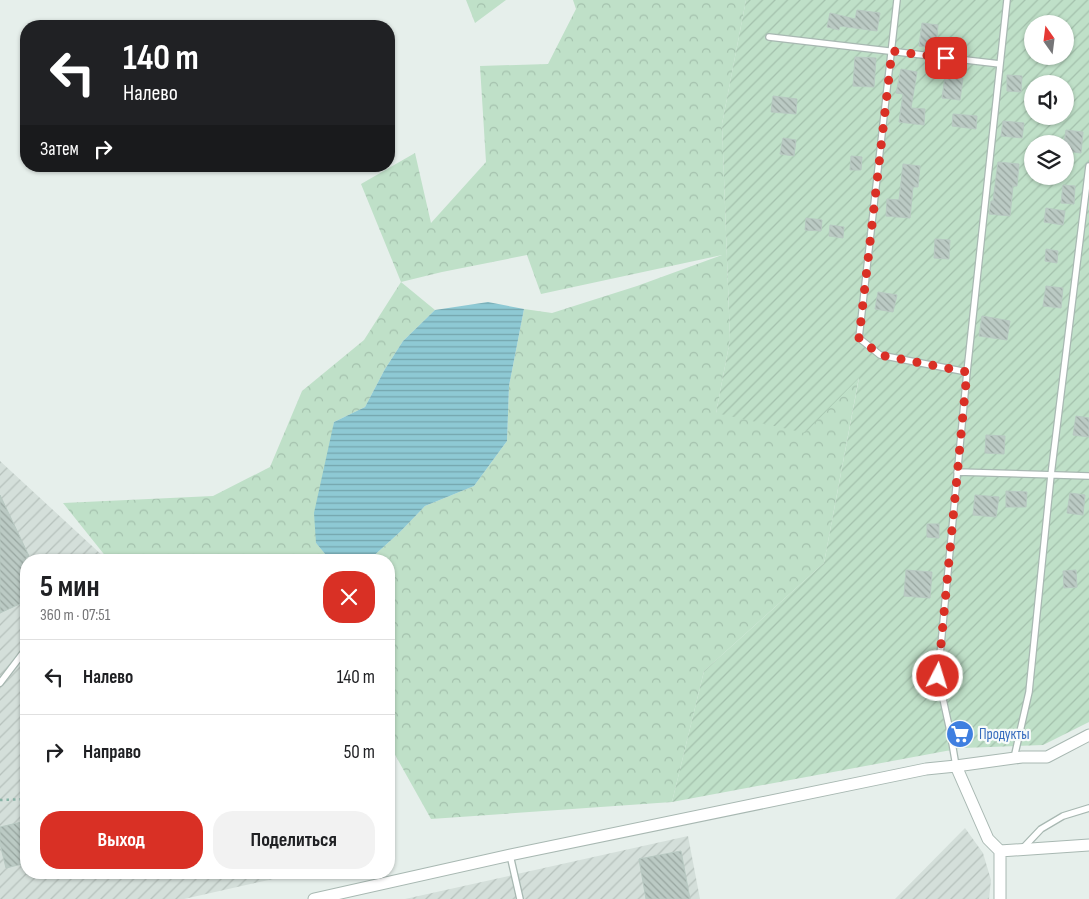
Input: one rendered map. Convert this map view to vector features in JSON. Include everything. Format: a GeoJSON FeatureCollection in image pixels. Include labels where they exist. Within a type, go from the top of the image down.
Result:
{"type":"FeatureCollection","features":[{"type":"Feature","properties":{"kind":"street"},"geometry":{"type":"LineString","coordinates":[[314,899],[510,855],[926,769],[1014,758],[1047,757],[1089,735]]}},
{"type":"Feature","properties":{"kind":"street"},"geometry":{"type":"LineString","coordinates":[[956,766],[988,839],[1000,851],[1000,899]]}},
{"type":"Feature","properties":{"kind":"street"},"geometry":{"type":"LineString","coordinates":[[1000,851],[1089,845]]}},
{"type":"Feature","properties":{"kind":"lane"},"geometry":{"type":"LineString","coordinates":[[897,0],[859,338],[880,355],[967,372]]}},
{"type":"Feature","properties":{"kind":"lane"},"geometry":{"type":"LineString","coordinates":[[956,766],[938,676],[967,372],[1006,0]]}},
{"type":"Feature","properties":{"kind":"lane"},"geometry":{"type":"LineString","coordinates":[[769,37],[1000,64]]}},
{"type":"Feature","properties":{"kind":"lane"},"geometry":{"type":"LineString","coordinates":[[1014,758],[1029,692],[1051,475],[1089,166]]}},
{"type":"Feature","properties":{"kind":"lane"},"geometry":{"type":"LineString","coordinates":[[957,472],[1089,476]]}},
{"type":"Feature","properties":{"kind":"lane"},"geometry":{"type":"LineString","coordinates":[[0,683],[20,658]]}},
{"type":"Feature","properties":{"kind":"lane"},"geometry":{"type":"LineString","coordinates":[[1021,850],[1040,829],[1063,816],[1089,808]]}},
{"type":"Feature","properties":{"kind":"lane"},"geometry":{"type":"LineString","coordinates":[[510,855],[520,899]]}},
{"type":"Feature","properties":{"kind":"path"},"geometry":{"type":"LineString","coordinates":[[0,800],[20,799]]}},
{"type":"Feature","properties":{"kind":"shaded area"},"geometry":{"type":"Polygon","coordinates":[[[0,461],[101,554],[20,554],[20,879],[273,879],[184,899],[0,899],[0,461]]]}},
{"type":"Feature","properties":{"kind":"shaded area"},"geometry":{"type":"Polygon","coordinates":[[[965,828],[983,853],[991,880],[989,899],[895,899],[965,828]]]}},
{"type":"Feature","properties":{"kind":"shaded area"},"geometry":{"type":"Polygon","coordinates":[[[688,836],[700,899],[405,899],[688,836]]]}},
{"type":"Feature","properties":{"kind":"green space"},"geometry":{"type":"Polygon","coordinates":[[[466,0],[506,0],[475,23],[466,0]]]}},
{"type":"Feature","properties":{"kind":"green space"},"geometry":{"type":"Polygon","coordinates":[[[573,0],[746,0],[722,124],[730,340],[716,413],[859,377],[824,563],[704,671],[672,802],[431,819],[395,755],[395,554],[376,554],[425,506],[474,486],[507,441],[509,386],[524,309],[552,313],[637,286],[722,255],[541,294],[527,255],[401,282],[361,184],[382,172],[395,172],[395,164],[415,153],[431,223],[486,162],[480,66],[548,64],[576,9],[573,0]]]}},
{"type":"Feature","properties":{"kind":"green space"},"geometry":{"type":"Polygon","coordinates":[[[746,0],[1089,0],[1089,722],[1043,745],[962,748],[672,802],[704,671],[824,563],[859,378],[805,433],[716,413],[730,340],[722,124],[746,0]]]}},
{"type":"Feature","properties":{"kind":"green space"},"geometry":{"type":"Polygon","coordinates":[[[401,282],[435,310],[403,341],[385,369],[365,407],[334,422],[316,543],[325,554],[104,554],[63,503],[213,496],[270,467],[302,391],[364,340],[401,282]]]}},
{"type":"Feature","properties":{"kind":"water"},"geometry":{"type":"Polygon","coordinates":[[[488,302],[524,309],[509,386],[507,441],[474,486],[425,506],[376,554],[325,554],[316,543],[314,513],[334,422],[365,407],[385,369],[403,341],[435,310],[488,302]]]}},
{"type":"Feature","properties":{"kind":"building"},"geometry":{"type":"Polygon","coordinates":[[[857,10],[880,13],[877,31],[840,26],[839,30],[827,27],[830,13],[855,19],[857,10]]]}},
{"type":"Feature","properties":{"kind":"building"},"geometry":{"type":"Polygon","coordinates":[[[922,23],[938,25],[936,48],[919,46],[922,23]]]}},
{"type":"Feature","properties":{"kind":"building"},"geometry":{"type":"Polygon","coordinates":[[[855,57],[876,58],[874,87],[853,86],[855,57]]]}},
{"type":"Feature","properties":{"kind":"building"},"geometry":{"type":"Polygon","coordinates":[[[901,69],[917,72],[911,108],[925,109],[924,125],[899,122],[903,94],[896,93],[901,69]]]}},
{"type":"Feature","properties":{"kind":"building"},"geometry":{"type":"Polygon","coordinates":[[[1007,75],[1022,76],[1021,92],[1007,91],[1007,75]]]}},
{"type":"Feature","properties":{"kind":"building"},"geometry":{"type":"Polygon","coordinates":[[[945,76],[963,78],[960,100],[942,98],[945,76]]]}},
{"type":"Feature","properties":{"kind":"building"},"geometry":{"type":"Polygon","coordinates":[[[773,96],[797,99],[796,114],[771,112],[773,96]]]}},
{"type":"Feature","properties":{"kind":"building"},"geometry":{"type":"Polygon","coordinates":[[[953,114],[977,116],[976,129],[952,126],[953,114]]]}},
{"type":"Feature","properties":{"kind":"building"},"geometry":{"type":"Polygon","coordinates":[[[1003,121],[1024,123],[1022,138],[1001,136],[1003,121]]]}},
{"type":"Feature","properties":{"kind":"building"},"geometry":{"type":"Polygon","coordinates":[[[1066,130],[1083,132],[1081,153],[1074,152],[1074,135],[1065,135],[1066,130]]]}},
{"type":"Feature","properties":{"kind":"building"},"geometry":{"type":"Polygon","coordinates":[[[783,138],[796,140],[794,156],[780,154],[783,138]]]}},
{"type":"Feature","properties":{"kind":"building"},"geometry":{"type":"Polygon","coordinates":[[[851,156],[862,157],[861,170],[850,170],[851,156]]]}},
{"type":"Feature","properties":{"kind":"building"},"geometry":{"type":"Polygon","coordinates":[[[998,162],[1019,164],[1017,186],[1013,186],[1010,216],[989,214],[991,201],[993,201],[998,162]]]}},
{"type":"Feature","properties":{"kind":"building"},"geometry":{"type":"Polygon","coordinates":[[[903,164],[920,166],[918,187],[913,187],[910,218],[886,216],[887,199],[899,200],[903,164]]]}},
{"type":"Feature","properties":{"kind":"building"},"geometry":{"type":"Polygon","coordinates":[[[1063,185],[1075,186],[1074,204],[1061,203],[1063,185]]]}},
{"type":"Feature","properties":{"kind":"building"},"geometry":{"type":"Polygon","coordinates":[[[1046,208],[1065,211],[1063,225],[1044,222],[1046,208]]]}},
{"type":"Feature","properties":{"kind":"building"},"geometry":{"type":"Polygon","coordinates":[[[806,218],[822,220],[821,231],[805,230],[806,218]]]}},
{"type":"Feature","properties":{"kind":"building"},"geometry":{"type":"Polygon","coordinates":[[[830,225],[844,227],[843,238],[829,236],[830,225]]]}},
{"type":"Feature","properties":{"kind":"building"},"geometry":{"type":"Polygon","coordinates":[[[935,239],[950,240],[949,259],[934,258],[935,239]]]}},
{"type":"Feature","properties":{"kind":"building"},"geometry":{"type":"Polygon","coordinates":[[[1046,249],[1058,251],[1057,263],[1045,261],[1046,249]]]}},
{"type":"Feature","properties":{"kind":"building"},"geometry":{"type":"Polygon","coordinates":[[[1046,286],[1063,288],[1061,308],[1043,306],[1046,286]]]}},
{"type":"Feature","properties":{"kind":"building"},"geometry":{"type":"Polygon","coordinates":[[[878,292],[897,295],[893,312],[875,309],[878,292]]]}},
{"type":"Feature","properties":{"kind":"building"},"geometry":{"type":"Polygon","coordinates":[[[982,316],[1010,321],[1007,340],[979,336],[982,316]]]}},
{"type":"Feature","properties":{"kind":"building"},"geometry":{"type":"Polygon","coordinates":[[[1076,416],[1089,418],[1089,437],[1073,435],[1076,416]]]}},
{"type":"Feature","properties":{"kind":"building"},"geometry":{"type":"Polygon","coordinates":[[[986,435],[1005,436],[1004,454],[985,453],[986,435]]]}},
{"type":"Feature","properties":{"kind":"building"},"geometry":{"type":"Polygon","coordinates":[[[1006,491],[1027,492],[1026,507],[1006,507],[1006,491]]]}},
{"type":"Feature","properties":{"kind":"building"},"geometry":{"type":"Polygon","coordinates":[[[1070,493],[1085,495],[1083,515],[1067,513],[1070,493]]]}},
{"type":"Feature","properties":{"kind":"building"},"geometry":{"type":"Polygon","coordinates":[[[0,495],[28,554],[20,554],[20,604],[0,613],[0,495]]]}},
{"type":"Feature","properties":{"kind":"building"},"geometry":{"type":"Polygon","coordinates":[[[975,495],[999,497],[996,517],[973,515],[975,495]]]}},
{"type":"Feature","properties":{"kind":"building"},"geometry":{"type":"Polygon","coordinates":[[[927,524],[939,524],[939,538],[927,537],[927,524]]]}},
{"type":"Feature","properties":{"kind":"building"},"geometry":{"type":"Polygon","coordinates":[[[906,570],[932,572],[930,598],[904,596],[906,570]]]}},
{"type":"Feature","properties":{"kind":"building"},"geometry":{"type":"Polygon","coordinates":[[[1076,570],[1077,587],[1064,588],[1063,571],[1076,570]]]}},
{"type":"Feature","properties":{"kind":"building"},"geometry":{"type":"Polygon","coordinates":[[[20,822],[20,864],[6,868],[0,844],[0,827],[20,822]]]}},
{"type":"Feature","properties":{"kind":"building"},"geometry":{"type":"Polygon","coordinates":[[[681,851],[690,899],[646,899],[639,859],[681,851]]]}},
{"type":"Feature","properties":{"kind":"place","name":"Продукты"},"geometry":{"type":"Point","coordinates":[960,734]}},
{"type":"Feature","properties":{"kind":"route"},"geometry":{"type":"LineString","coordinates":[[938,676],[967,372],[880,355],[859,338],[892,51],[946,58]]}}]}
